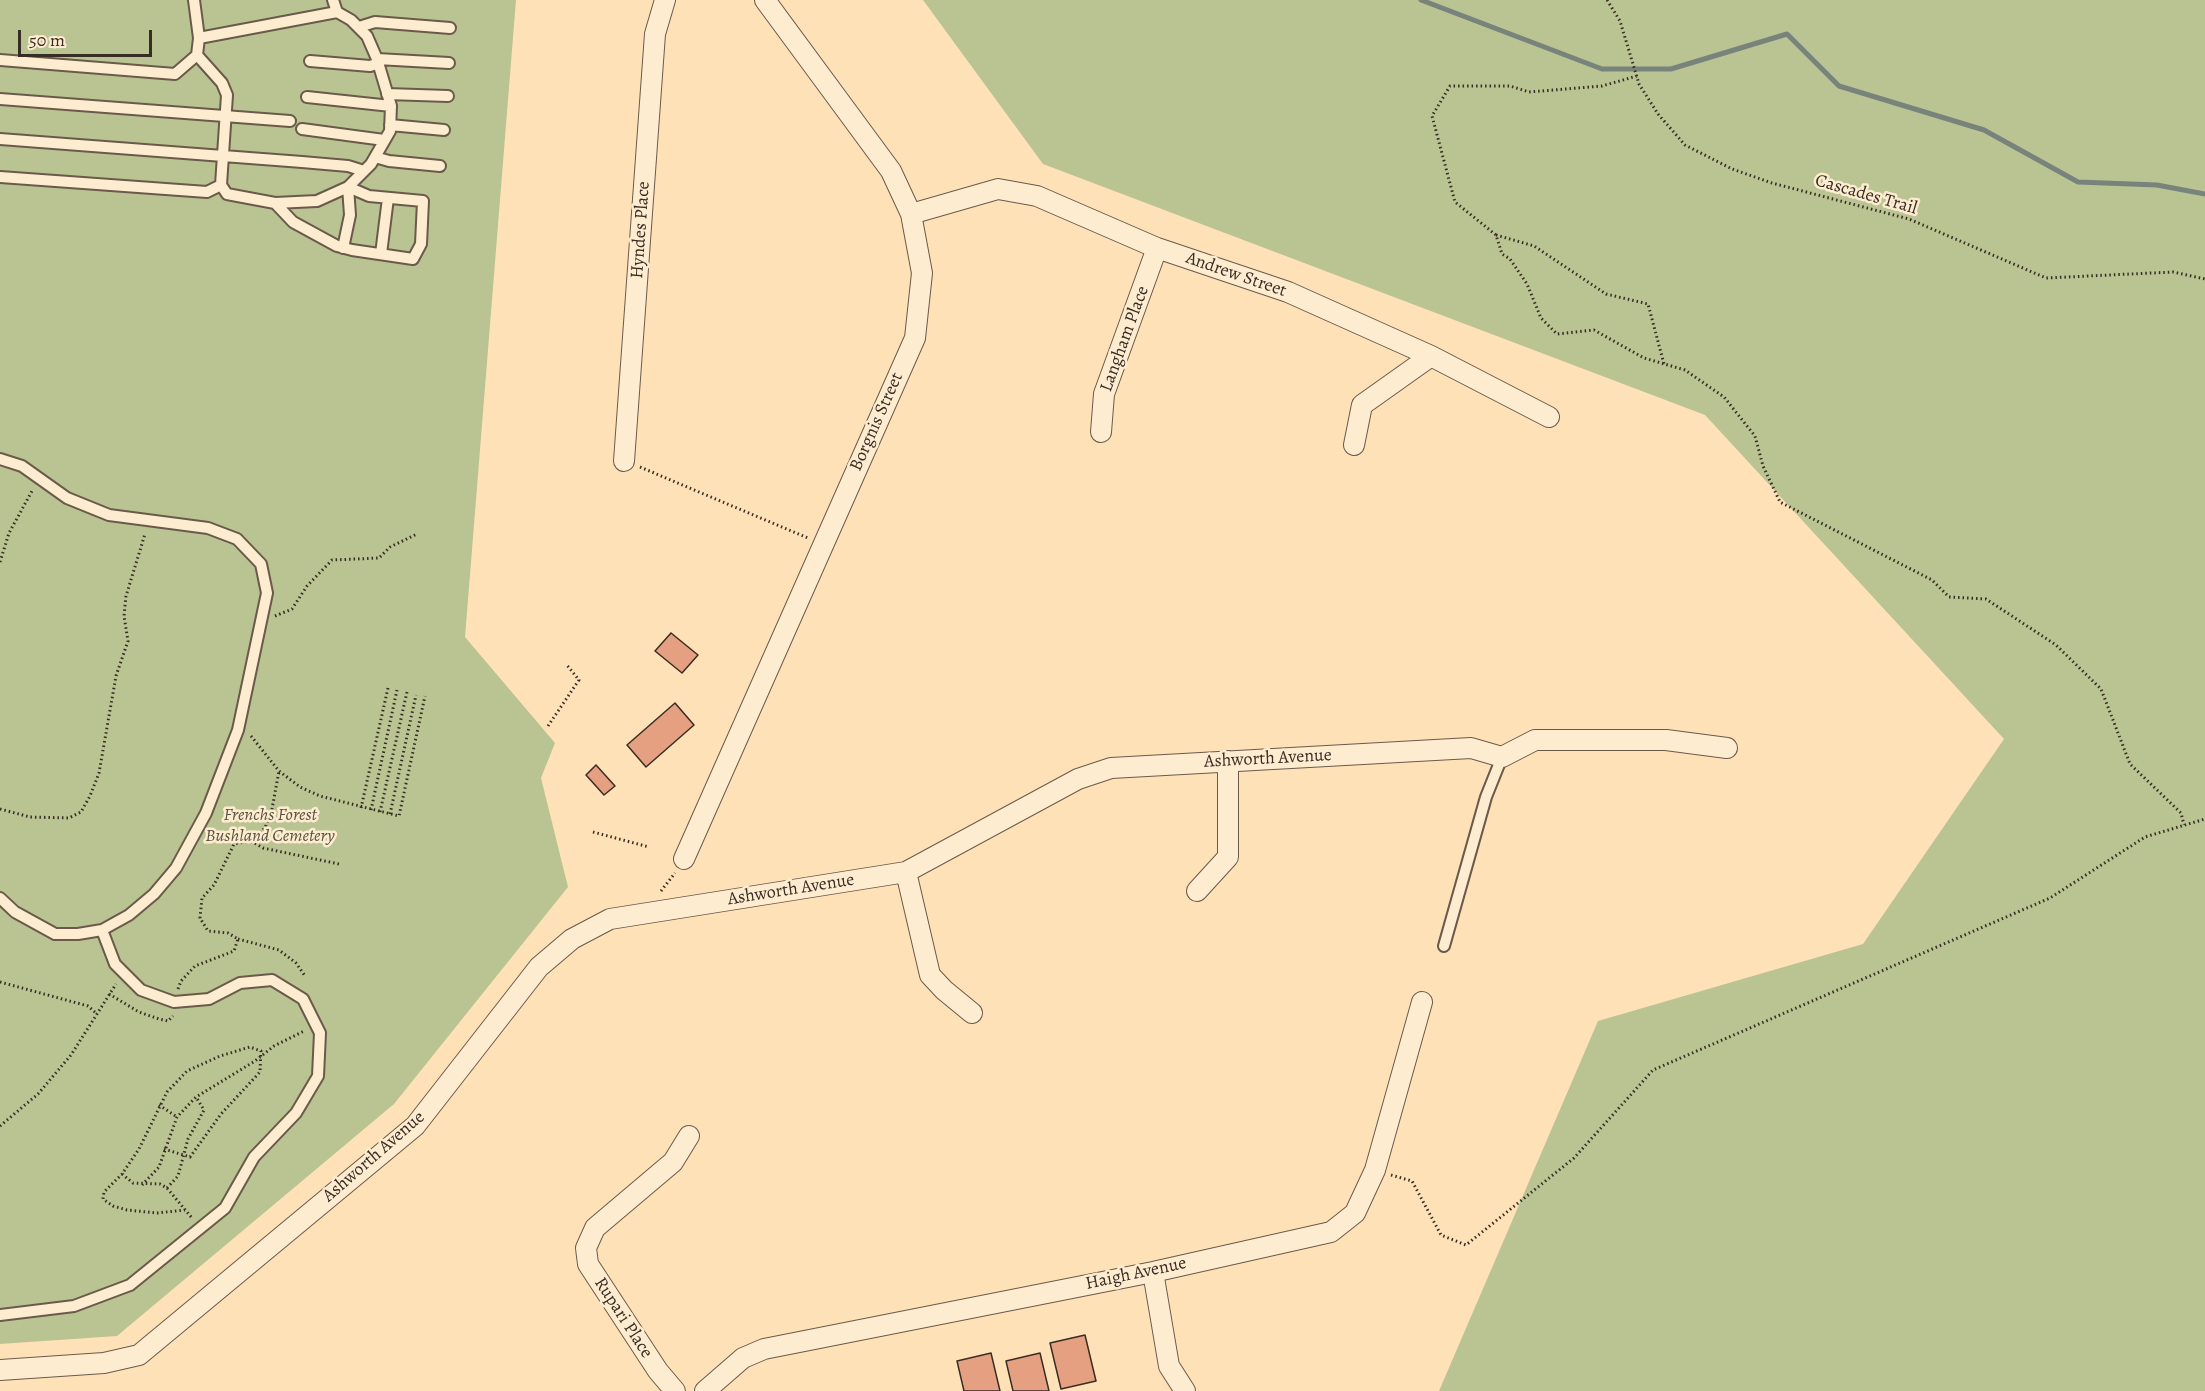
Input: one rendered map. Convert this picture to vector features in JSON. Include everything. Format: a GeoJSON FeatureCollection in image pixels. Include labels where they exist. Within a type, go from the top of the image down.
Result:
{"type":"FeatureCollection","features":[{"type":"Feature","properties":{"kind":"street","name":"Hyndes Place"},"geometry":{"type":"LineString","coordinates":[[624,461],[655,34],[665,0]]}},
{"type":"Feature","properties":{"kind":"street","name":"Borgnis Street"},"geometry":{"type":"LineString","coordinates":[[684,859],[915,338],[921,273],[911,214],[891,171],[765,0]]}},
{"type":"Feature","properties":{"kind":"street","name":"Andrew Street"},"geometry":{"type":"LineString","coordinates":[[911,214],[998,189],[1037,196],[1157,248],[1288,292],[1431,356],[1549,417]]}},
{"type":"Feature","properties":{"kind":"street","name":"Langham Place"},"geometry":{"type":"LineString","coordinates":[[1101,432],[1104,394],[1157,248]]}},
{"type":"Feature","properties":{"kind":"street"},"geometry":{"type":"LineString","coordinates":[[1354,445],[1362,405],[1431,356]]}},
{"type":"Feature","properties":{"kind":"street"},"geometry":{"type":"LineString","coordinates":[[1502,757],[1535,740],[1666,740],[1727,748]]}},
{"type":"Feature","properties":{"kind":"street","name":"Ashworth Avenue"},"geometry":{"type":"LineString","coordinates":[[0,1370],[104,1363],[139,1355],[416,1126],[540,968],[572,939],[610,919],[906,872],[1078,779],[1111,768],[1471,748],[1502,757]]}},
{"type":"Feature","properties":{"kind":"street"},"geometry":{"type":"LineString","coordinates":[[1197,891],[1228,857],[1228,761]]}},
{"type":"Feature","properties":{"kind":"street"},"geometry":{"type":"LineString","coordinates":[[906,872],[930,975],[972,1013]]}},
{"type":"Feature","properties":{"kind":"street","name":"Haigh Avenue"},"geometry":{"type":"LineString","coordinates":[[705,1391],[743,1358],[764,1349],[1153,1272],[1331,1232],[1355,1213],[1375,1170],[1422,1002]]}},
{"type":"Feature","properties":{"kind":"street","name":"Rupari Place"},"geometry":{"type":"LineString","coordinates":[[675,1391],[658,1371],[588,1264],[586,1248],[595,1228],[673,1162],[689,1136]]}},
{"type":"Feature","properties":{"kind":"street"},"geometry":{"type":"LineString","coordinates":[[1153,1272],[1169,1366],[1185,1391]]}},
{"type":"Feature","properties":{"kind":"lane"},"geometry":{"type":"LineString","coordinates":[[0,60],[175,74],[197,55],[199,38],[194,0]]}},
{"type":"Feature","properties":{"kind":"lane"},"geometry":{"type":"LineString","coordinates":[[197,55],[222,83],[227,95],[222,185],[227,194],[275,203],[317,201],[348,187],[364,171],[375,157],[390,125],[391,106],[378,61],[367,36],[359,27],[337,12],[333,0]]}},
{"type":"Feature","properties":{"kind":"lane"},"geometry":{"type":"LineString","coordinates":[[199,38],[337,12]]}},
{"type":"Feature","properties":{"kind":"lane"},"geometry":{"type":"LineString","coordinates":[[359,27],[375,22],[450,28]]}},
{"type":"Feature","properties":{"kind":"lane"},"geometry":{"type":"LineString","coordinates":[[310,61],[370,66],[378,61],[449,63]]}},
{"type":"Feature","properties":{"kind":"lane"},"geometry":{"type":"LineString","coordinates":[[387,94],[447,96]]}},
{"type":"Feature","properties":{"kind":"lane"},"geometry":{"type":"LineString","coordinates":[[307,97],[391,106]]}},
{"type":"Feature","properties":{"kind":"lane"},"geometry":{"type":"LineString","coordinates":[[0,99],[225,114],[290,121]]}},
{"type":"Feature","properties":{"kind":"lane"},"geometry":{"type":"LineString","coordinates":[[390,125],[444,130]]}},
{"type":"Feature","properties":{"kind":"lane"},"geometry":{"type":"LineString","coordinates":[[302,129],[384,140]]}},
{"type":"Feature","properties":{"kind":"lane"},"geometry":{"type":"LineString","coordinates":[[0,139],[348,166],[364,171]]}},
{"type":"Feature","properties":{"kind":"lane"},"geometry":{"type":"LineString","coordinates":[[375,157],[389,161],[440,166]]}},
{"type":"Feature","properties":{"kind":"lane"},"geometry":{"type":"LineString","coordinates":[[0,177],[207,192],[222,185]]}},
{"type":"Feature","properties":{"kind":"lane"},"geometry":{"type":"LineString","coordinates":[[275,203],[292,222],[343,248],[413,259],[421,244],[423,201],[369,196],[348,187]]}},
{"type":"Feature","properties":{"kind":"lane"},"geometry":{"type":"LineString","coordinates":[[343,248],[350,215],[348,187]]}},
{"type":"Feature","properties":{"kind":"lane"},"geometry":{"type":"LineString","coordinates":[[381,254],[388,198]]}},
{"type":"Feature","properties":{"kind":"lane"},"geometry":{"type":"LineString","coordinates":[[0,459],[22,466],[67,498],[109,515],[208,528],[237,538],[261,564],[267,593],[238,730],[206,813],[176,868],[154,894],[129,915],[102,930],[55,934],[1,902]]}},
{"type":"Feature","properties":{"kind":"lane"},"geometry":{"type":"LineString","coordinates":[[1444,946],[1486,797],[1502,757]]}},
{"type":"Feature","properties":{"kind":"lane"},"geometry":{"type":"LineString","coordinates":[[0,1315],[74,1306],[130,1285],[225,1208],[254,1157],[296,1113],[318,1076],[320,1033],[303,999],[272,980],[240,983],[209,999],[174,1002],[141,990],[115,964],[102,930]]}},
{"type":"Feature","properties":{"kind":"path","name":"Cascades Trail"},"geometry":{"type":"LineString","coordinates":[[1607,0],[1620,21],[1637,76],[1658,114],[1685,145],[1732,169],[1772,183],[1908,219],[2046,278],[2173,272],[2205,279]]}},
{"type":"Feature","properties":{"kind":"path"},"geometry":{"type":"LineString","coordinates":[[1637,76],[1602,86],[1529,92],[1510,86],[1450,86],[1432,116],[1455,202],[1496,235],[1534,246],[1606,294],[1648,304],[1664,364]]}},
{"type":"Feature","properties":{"kind":"path"},"geometry":{"type":"LineString","coordinates":[[1496,235],[1502,254],[1510,259],[1527,284],[1541,318],[1557,334],[1594,330],[1644,358],[1685,370],[1724,397],[1755,436],[1763,466],[1780,502],[1932,580],[1949,597],[1986,599],[2056,645],[2101,689],[2130,764],[2181,813],[2184,825]]}},
{"type":"Feature","properties":{"kind":"path"},"geometry":{"type":"LineString","coordinates":[[624,461],[824,544]]}},
{"type":"Feature","properties":{"kind":"path"},"geometry":{"type":"LineString","coordinates":[[0,562],[9,533],[40,479]]}},
{"type":"Feature","properties":{"kind":"path"},"geometry":{"type":"LineString","coordinates":[[0,809],[30,817],[69,818],[81,812],[90,796],[99,773],[116,676],[128,641],[124,616],[126,596],[148,520]]}},
{"type":"Feature","properties":{"kind":"path"},"geometry":{"type":"LineString","coordinates":[[261,619],[292,609],[307,586],[332,560],[379,558],[390,547],[417,534]]}},
{"type":"Feature","properties":{"kind":"path"},"geometry":{"type":"LineString","coordinates":[[548,726],[579,680],[566,663]]}},
{"type":"Feature","properties":{"kind":"path"},"geometry":{"type":"LineString","coordinates":[[361,808],[388,688]]}},
{"type":"Feature","properties":{"kind":"path"},"geometry":{"type":"LineString","coordinates":[[372,810],[397,690]]}},
{"type":"Feature","properties":{"kind":"path"},"geometry":{"type":"LineString","coordinates":[[380,812],[407,692]]}},
{"type":"Feature","properties":{"kind":"path"},"geometry":{"type":"LineString","coordinates":[[390,814],[416,694]]}},
{"type":"Feature","properties":{"kind":"path"},"geometry":{"type":"LineString","coordinates":[[238,730],[253,737],[279,771],[300,787],[320,796],[399,816],[425,696]]}},
{"type":"Feature","properties":{"kind":"path"},"geometry":{"type":"LineString","coordinates":[[279,771],[272,809],[265,828],[251,841],[234,844],[214,885],[202,898],[200,918],[208,931],[228,933],[238,939],[279,950],[296,963],[305,976]]}},
{"type":"Feature","properties":{"kind":"path"},"geometry":{"type":"LineString","coordinates":[[1375,1170],[1412,1181],[1441,1235],[1466,1245],[1574,1158],[1653,1070],[2050,898],[2145,837],[2205,819]]}},
{"type":"Feature","properties":{"kind":"path"},"geometry":{"type":"LineString","coordinates":[[593,832],[649,847]]}},
{"type":"Feature","properties":{"kind":"path"},"geometry":{"type":"LineString","coordinates":[[251,841],[263,848],[339,864]]}},
{"type":"Feature","properties":{"kind":"path"},"geometry":{"type":"LineString","coordinates":[[652,912],[656,898],[684,859]]}},
{"type":"Feature","properties":{"kind":"path"},"geometry":{"type":"LineString","coordinates":[[109,994],[139,1012],[168,1021],[174,1014],[174,1002],[181,981],[195,966],[234,951],[238,939]]}},
{"type":"Feature","properties":{"kind":"path"},"geometry":{"type":"LineString","coordinates":[[0,1126],[38,1094],[71,1055],[116,983],[126,975]]}},
{"type":"Feature","properties":{"kind":"path"},"geometry":{"type":"LineString","coordinates":[[0,982],[88,1006],[97,1014]]}},
{"type":"Feature","properties":{"kind":"path"},"geometry":{"type":"LineString","coordinates":[[142,1185],[159,1167],[177,1116],[196,1096],[274,1046],[316,1025]]}},
{"type":"Feature","properties":{"kind":"path"},"geometry":{"type":"LineString","coordinates":[[164,1149],[190,1157],[221,1114],[260,1072],[261,1051],[250,1047],[220,1056],[187,1071],[166,1092],[139,1149],[122,1174],[104,1192],[103,1199],[113,1206],[157,1213],[185,1210]]}},
{"type":"Feature","properties":{"kind":"path"},"geometry":{"type":"LineString","coordinates":[[167,1188],[177,1176],[188,1140],[204,1110],[196,1096]]}},
{"type":"Feature","properties":{"kind":"path"},"geometry":{"type":"LineString","coordinates":[[159,1105],[177,1116]]}},
{"type":"Feature","properties":{"kind":"path"},"geometry":{"type":"LineString","coordinates":[[122,1174],[133,1184],[160,1184],[167,1188],[201,1228]]}},
{"type":"Feature","properties":{"kind":"green space","name":"Frenchs Forest Bushland Cemetery"},"geometry":{"type":"Polygon","coordinates":[[[0,0],[516,0],[465,637],[555,743],[541,778],[568,887],[394,1104],[117,1336],[0,1344],[0,0]]]}},
{"type":"Feature","properties":{"kind":"green space"},"geometry":{"type":"Polygon","coordinates":[[[923,0],[2205,0],[2205,1391],[1439,1391],[1598,1021],[1863,944],[2004,739],[1705,415],[1043,164],[923,0]]]}},
{"type":"Feature","properties":{"kind":"building"},"geometry":{"type":"Polygon","coordinates":[[[671,633],[698,655],[682,673],[655,651],[671,633]]]}},
{"type":"Feature","properties":{"kind":"building"},"geometry":{"type":"Polygon","coordinates":[[[675,703],[694,725],[646,767],[627,745],[675,703]]]}},
{"type":"Feature","properties":{"kind":"building"},"geometry":{"type":"Polygon","coordinates":[[[596,765],[615,786],[604,795],[586,775],[596,765]]]}},
{"type":"Feature","properties":{"kind":"building"},"geometry":{"type":"Polygon","coordinates":[[[1085,1335],[1096,1381],[1061,1389],[1050,1343],[1085,1335]]]}},
{"type":"Feature","properties":{"kind":"building"},"geometry":{"type":"Polygon","coordinates":[[[991,1353],[1000,1391],[964,1391],[957,1361],[991,1353]]]}},
{"type":"Feature","properties":{"kind":"building"},"geometry":{"type":"Polygon","coordinates":[[[1040,1353],[1049,1391],[1013,1391],[1006,1361],[1040,1353]]]}},
{"type":"Feature","properties":{"kind":"waterway"},"geometry":{"type":"LineString","coordinates":[[1421,0],[1602,69],[1671,69],[1787,34],[1839,86],[1984,130],[2078,182],[2157,185],[2205,194]]}}]}
